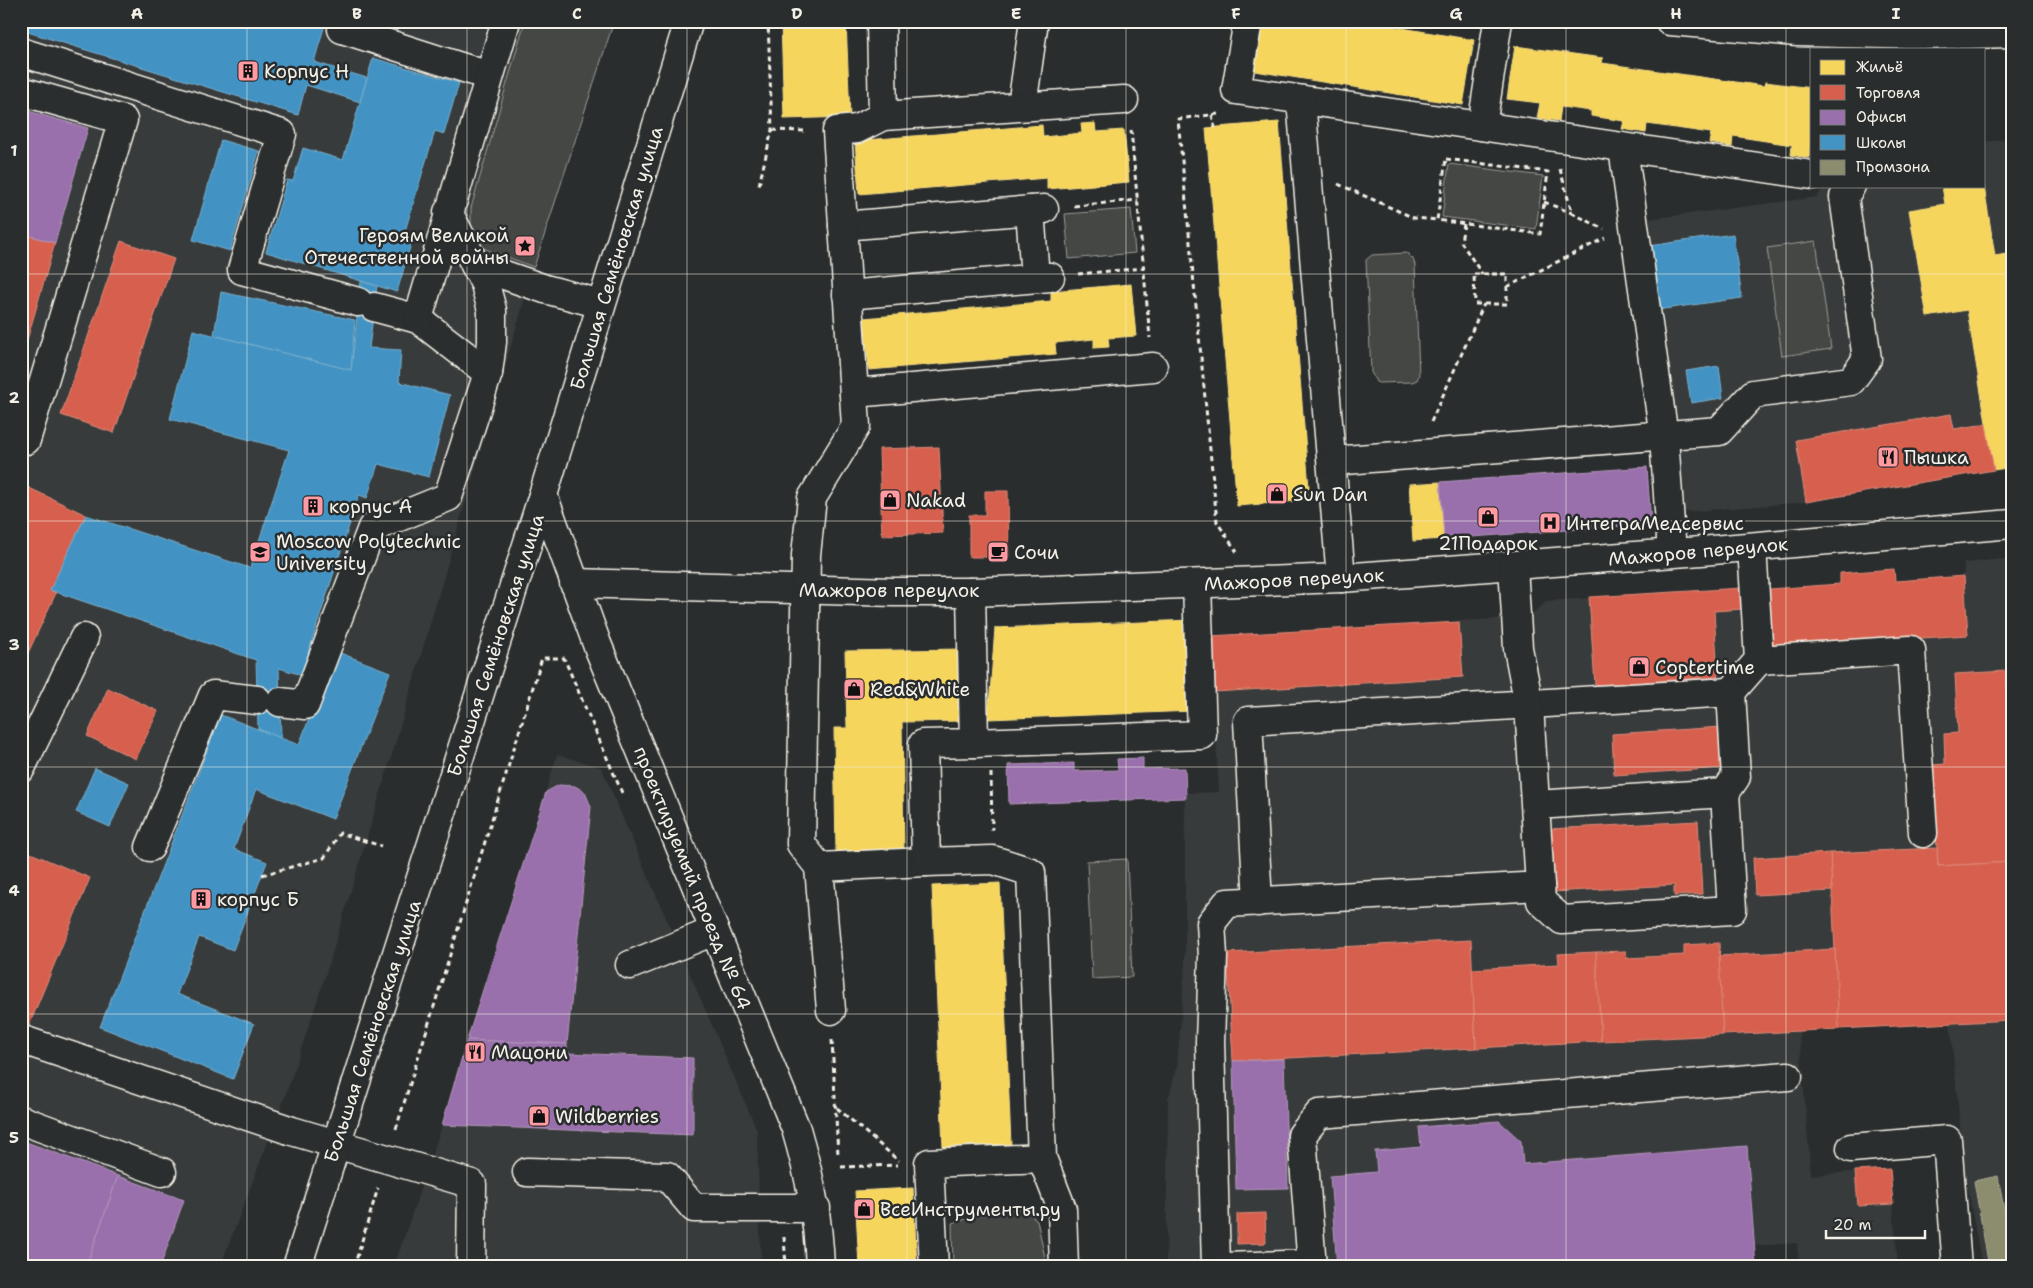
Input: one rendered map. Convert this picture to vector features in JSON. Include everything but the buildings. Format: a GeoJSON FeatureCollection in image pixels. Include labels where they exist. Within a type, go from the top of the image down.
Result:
{"type":"FeatureCollection","features":[{"type":"Feature","properties":{"kind":"street"},"geometry":{"type":"LineString","coordinates":[[418,319],[448,212],[506,21]]}},
{"type":"Feature","properties":{"kind":"street","name":"Большая Семёновская улица"},"geometry":{"type":"LineString","coordinates":[[297,1267],[543,495],[689,21]]}},
{"type":"Feature","properties":{"kind":"street"},"geometry":{"type":"LineString","coordinates":[[880,21],[884,116]]}},
{"type":"Feature","properties":{"kind":"street"},"geometry":{"type":"LineString","coordinates":[[1022,106],[1034,21]]}},
{"type":"Feature","properties":{"kind":"street"},"geometry":{"type":"LineString","coordinates":[[1248,21],[1236,90],[1810,175]]}},
{"type":"Feature","properties":{"kind":"street"},"geometry":{"type":"LineString","coordinates":[[1482,126],[1498,21]]}},
{"type":"Feature","properties":{"kind":"street"},"geometry":{"type":"LineString","coordinates":[[1670,21],[1797,32],[1880,42],[2012,33]]}},
{"type":"Feature","properties":{"kind":"street"},"geometry":{"type":"LineString","coordinates":[[342,29],[489,76]]}},
{"type":"Feature","properties":{"kind":"street"},"geometry":{"type":"LineString","coordinates":[[21,52],[282,134],[242,270],[418,319],[488,373]]}},
{"type":"Feature","properties":{"kind":"street"},"geometry":{"type":"LineString","coordinates":[[21,91],[123,120],[26,440],[21,438]]}},
{"type":"Feature","properties":{"kind":"street"},"geometry":{"type":"LineString","coordinates":[[831,1010],[819,867],[801,844],[806,555],[812,498],[856,426],[837,132],[858,129],[884,116],[1124,100]]}},
{"type":"Feature","properties":{"kind":"street"},"geometry":{"type":"LineString","coordinates":[[1301,100],[1341,578]]}},
{"type":"Feature","properties":{"kind":"street"},"geometry":{"type":"LineString","coordinates":[[1623,148],[1625,239],[1664,437],[1672,553]]}},
{"type":"Feature","properties":{"kind":"street"},"geometry":{"type":"LineString","coordinates":[[1332,461],[1664,437],[1719,431],[1753,394],[1852,381],[1868,359],[1844,197],[1850,188]]}},
{"type":"Feature","properties":{"kind":"street"},"geometry":{"type":"LineString","coordinates":[[843,226],[1047,208],[1043,278],[847,295]]}},
{"type":"Feature","properties":{"kind":"street"},"geometry":{"type":"LineString","coordinates":[[150,847],[212,695],[305,705],[372,528],[448,497],[488,373],[492,342],[492,310],[485,284],[448,212]]}},
{"type":"Feature","properties":{"kind":"street"},"geometry":{"type":"LineString","coordinates":[[475,265],[529,284],[601,304]]}},
{"type":"Feature","properties":{"kind":"street"},"geometry":{"type":"LineString","coordinates":[[854,393],[1153,367]]}},
{"type":"Feature","properties":{"kind":"street","name":"проектируемый проезд № 64"},"geometry":{"type":"LineString","coordinates":[[543,495],[597,644],[796,1128],[811,1181],[816,1208],[820,1267]]}},
{"type":"Feature","properties":{"kind":"street","name":"Мажоров переулок"},"geometry":{"type":"LineString","coordinates":[[574,583],[805,590],[971,592],[1198,584],[1341,578],[1513,566],[2012,524]]}},
{"type":"Feature","properties":{"kind":"street"},"geometry":{"type":"LineString","coordinates":[[1513,566],[1518,648],[1530,705],[1541,901],[1562,920],[1732,910],[1725,793],[1736,777],[1731,692],[1759,660],[1752,547]]}},
{"type":"Feature","properties":{"kind":"street"},"geometry":{"type":"LineString","coordinates":[[926,862],[924,744],[983,753],[1202,735],[1198,584]]}},
{"type":"Feature","properties":{"kind":"street"},"geometry":{"type":"LineString","coordinates":[[971,592],[983,753]]}},
{"type":"Feature","properties":{"kind":"street"},"geometry":{"type":"LineString","coordinates":[[21,768],[84,638]]}},
{"type":"Feature","properties":{"kind":"street"},"geometry":{"type":"LineString","coordinates":[[1759,660],[1911,650],[1923,833]]}},
{"type":"Feature","properties":{"kind":"street"},"geometry":{"type":"LineString","coordinates":[[1258,902],[1248,721],[1731,692]]}},
{"type":"Feature","properties":{"kind":"street"},"geometry":{"type":"LineString","coordinates":[[1536,805],[1725,793]]}},
{"type":"Feature","properties":{"kind":"street"},"geometry":{"type":"LineString","coordinates":[[819,867],[993,860],[1031,872],[1042,1158],[1062,1209],[1064,1267]]}},
{"type":"Feature","properties":{"kind":"street"},"geometry":{"type":"LineString","coordinates":[[1216,1267],[1210,1042],[1213,956],[1211,923],[1226,903],[1540,886]]}},
{"type":"Feature","properties":{"kind":"street"},"geometry":{"type":"LineString","coordinates":[[630,965],[714,930]]}},
{"type":"Feature","properties":{"kind":"street"},"geometry":{"type":"LineString","coordinates":[[23,1040],[336,1145],[472,1184],[472,1267]]}},
{"type":"Feature","properties":{"kind":"street"},"geometry":{"type":"LineString","coordinates":[[1225,1267],[1312,1265],[1302,1134],[1319,1114],[1788,1076]]}},
{"type":"Feature","properties":{"kind":"street"},"geometry":{"type":"LineString","coordinates":[[21,1120],[162,1172]]}},
{"type":"Feature","properties":{"kind":"street"},"geometry":{"type":"LineString","coordinates":[[1851,1148],[1947,1140],[1957,1267]]}},
{"type":"Feature","properties":{"kind":"street"},"geometry":{"type":"LineString","coordinates":[[934,1267],[929,1163],[1042,1158]]}},
{"type":"Feature","properties":{"kind":"street"},"geometry":{"type":"LineString","coordinates":[[527,1172],[667,1176],[694,1208],[816,1208]]}},
{"type":"Feature","properties":{"kind":"path"},"geometry":{"type":"LineString","coordinates":[[759,185],[772,130],[768,21]]}},
{"type":"Feature","properties":{"kind":"path"},"geometry":{"type":"LineString","coordinates":[[1236,90],[1219,114],[1178,119],[1217,522],[1240,555]]}},
{"type":"Feature","properties":{"kind":"path"},"geometry":{"type":"LineString","coordinates":[[1124,100],[1131,128],[1153,367]]}},
{"type":"Feature","properties":{"kind":"path"},"geometry":{"type":"LineString","coordinates":[[1212,115],[1215,128]]}},
{"type":"Feature","properties":{"kind":"path"},"geometry":{"type":"LineString","coordinates":[[1551,137],[1572,213]]}},
{"type":"Feature","properties":{"kind":"path"},"geometry":{"type":"LineString","coordinates":[[1307,170],[1414,218],[1540,234],[1548,172],[1446,159],[1437,220]]}},
{"type":"Feature","properties":{"kind":"path"},"geometry":{"type":"LineString","coordinates":[[1047,208],[1138,200]]}},
{"type":"Feature","properties":{"kind":"path"},"geometry":{"type":"LineString","coordinates":[[1544,202],[1572,213],[1625,239]]}},
{"type":"Feature","properties":{"kind":"path"},"geometry":{"type":"LineString","coordinates":[[1464,224],[1461,242],[1482,274]]}},
{"type":"Feature","properties":{"kind":"path"},"geometry":{"type":"LineString","coordinates":[[1507,287],[1625,239]]}},
{"type":"Feature","properties":{"kind":"path"},"geometry":{"type":"LineString","coordinates":[[1043,278],[1144,268]]}},
{"type":"Feature","properties":{"kind":"path"},"geometry":{"type":"LineString","coordinates":[[1474,274],[1482,274],[1507,274],[1507,304],[1475,304],[1474,274]]}},
{"type":"Feature","properties":{"kind":"path"},"geometry":{"type":"LineString","coordinates":[[1429,454],[1427,430],[1484,304]]}},
{"type":"Feature","properties":{"kind":"path"},"geometry":{"type":"LineString","coordinates":[[354,1267],[542,658],[564,658]]}},
{"type":"Feature","properties":{"kind":"path"},"geometry":{"type":"LineString","coordinates":[[983,753],[992,832]]}},
{"type":"Feature","properties":{"kind":"path"},"geometry":{"type":"LineString","coordinates":[[262,875],[324,858],[340,833],[382,846]]}},
{"type":"Feature","properties":{"kind":"path"},"geometry":{"type":"LineString","coordinates":[[831,1010],[838,1155]]}},
{"type":"Feature","properties":{"kind":"path"},"geometry":{"type":"LineString","coordinates":[[836,1108],[903,1164],[841,1167]]}},
{"type":"Feature","properties":{"kind":"shaded area","name":"Moscow Polytechnic University"},"geometry":{"type":"Polygon","coordinates":[[[21,21],[614,21],[529,284],[394,748],[325,977],[285,1097],[220,1267],[21,1267],[21,21]]]}},
{"type":"Feature","properties":{"kind":"shaded area"},"geometry":{"type":"Polygon","coordinates":[[[525,21],[614,21],[534,267],[483,248],[471,225],[471,208],[525,21]]]}},
{"type":"Feature","properties":{"kind":"shaded area"},"geometry":{"type":"Polygon","coordinates":[[[2012,138],[2012,467],[1806,502],[1684,512],[1642,220],[1817,197],[1824,188],[1986,188],[1986,142],[2012,138]]]}},
{"type":"Feature","properties":{"kind":"shaded area"},"geometry":{"type":"Polygon","coordinates":[[[1449,164],[1543,176],[1536,229],[1442,217],[1449,164]]]}},
{"type":"Feature","properties":{"kind":"shaded area"},"geometry":{"type":"Polygon","coordinates":[[[1131,209],[1135,253],[1069,259],[1065,214],[1131,209]]]}},
{"type":"Feature","properties":{"kind":"shaded area"},"geometry":{"type":"Polygon","coordinates":[[[1816,241],[1831,349],[1782,356],[1767,248],[1816,241]]]}},
{"type":"Feature","properties":{"kind":"shaded area"},"geometry":{"type":"Polygon","coordinates":[[[1407,253],[1413,259],[1415,265],[1419,375],[1417,380],[1412,382],[1379,383],[1376,382],[1371,372],[1366,260],[1372,255],[1407,253]]]}},
{"type":"Feature","properties":{"kind":"shaded area"},"geometry":{"type":"Polygon","coordinates":[[[2012,558],[2012,1267],[1982,1267],[1964,1167],[1950,1023],[1799,1031],[1811,1175],[1890,1169],[1898,1267],[1799,1267],[1797,1243],[1755,1246],[1756,1267],[1166,1267],[1168,1099],[1177,1067],[1185,965],[1185,793],[1219,792],[1210,636],[1528,617],[1547,601],[1742,588],[1743,605],[1770,603],[1840,584],[1840,573],[1894,569],[1895,581],[1964,576],[1964,563],[2012,558]]]}},
{"type":"Feature","properties":{"kind":"shaded area"},"geometry":{"type":"Polygon","coordinates":[[[557,755],[601,767],[757,1130],[761,1267],[394,1267],[442,1125],[557,755]]]}},
{"type":"Feature","properties":{"kind":"shaded area"},"geometry":{"type":"Polygon","coordinates":[[[1127,859],[1132,977],[1092,979],[1087,861],[1127,859]]]}},
{"type":"Feature","properties":{"kind":"shaded area"},"geometry":{"type":"Polygon","coordinates":[[[1004,1209],[1023,1209],[1037,1220],[1047,1267],[953,1267],[952,1223],[1004,1209]]]}},
{"type":"Feature","properties":{"kind":"place","name":"Корпус Н"},"geometry":{"type":"Point","coordinates":[248,71]}},
{"type":"Feature","properties":{"kind":"place","name":"Героям Великой Отечественной войны"},"geometry":{"type":"Point","coordinates":[525,246]}},
{"type":"Feature","properties":{"kind":"place","name":"Пышка"},"geometry":{"type":"Point","coordinates":[1888,457]}},
{"type":"Feature","properties":{"kind":"place","name":"Sun Dan"},"geometry":{"type":"Point","coordinates":[1277,494]}},
{"type":"Feature","properties":{"kind":"place","name":"Nakad"},"geometry":{"type":"Point","coordinates":[890,500]}},
{"type":"Feature","properties":{"kind":"place","name":"корпус А"},"geometry":{"type":"Point","coordinates":[313,506]}},
{"type":"Feature","properties":{"kind":"place","name":"21Подарок"},"geometry":{"type":"Point","coordinates":[1488,517]}},
{"type":"Feature","properties":{"kind":"place","name":"ИнтеграМедсервис"},"geometry":{"type":"Point","coordinates":[1550,523]}},
{"type":"Feature","properties":{"kind":"place","name":"Moscow Polytechnic University"},"geometry":{"type":"Point","coordinates":[260,552]}},
{"type":"Feature","properties":{"kind":"place","name":"Сочи"},"geometry":{"type":"Point","coordinates":[998,552]}},
{"type":"Feature","properties":{"kind":"place","name":"Coptertime"},"geometry":{"type":"Point","coordinates":[1639,667]}},
{"type":"Feature","properties":{"kind":"place","name":"Red&White"},"geometry":{"type":"Point","coordinates":[854,689]}},
{"type":"Feature","properties":{"kind":"place","name":"корпус Б"},"geometry":{"type":"Point","coordinates":[201,899]}},
{"type":"Feature","properties":{"kind":"place","name":"Мацони"},"geometry":{"type":"Point","coordinates":[475,1052]}},
{"type":"Feature","properties":{"kind":"place","name":"Wildberries"},"geometry":{"type":"Point","coordinates":[539,1116]}},
{"type":"Feature","properties":{"kind":"place","name":"ВсеИнструменты.ру"},"geometry":{"type":"Point","coordinates":[864,1209]}}]}
